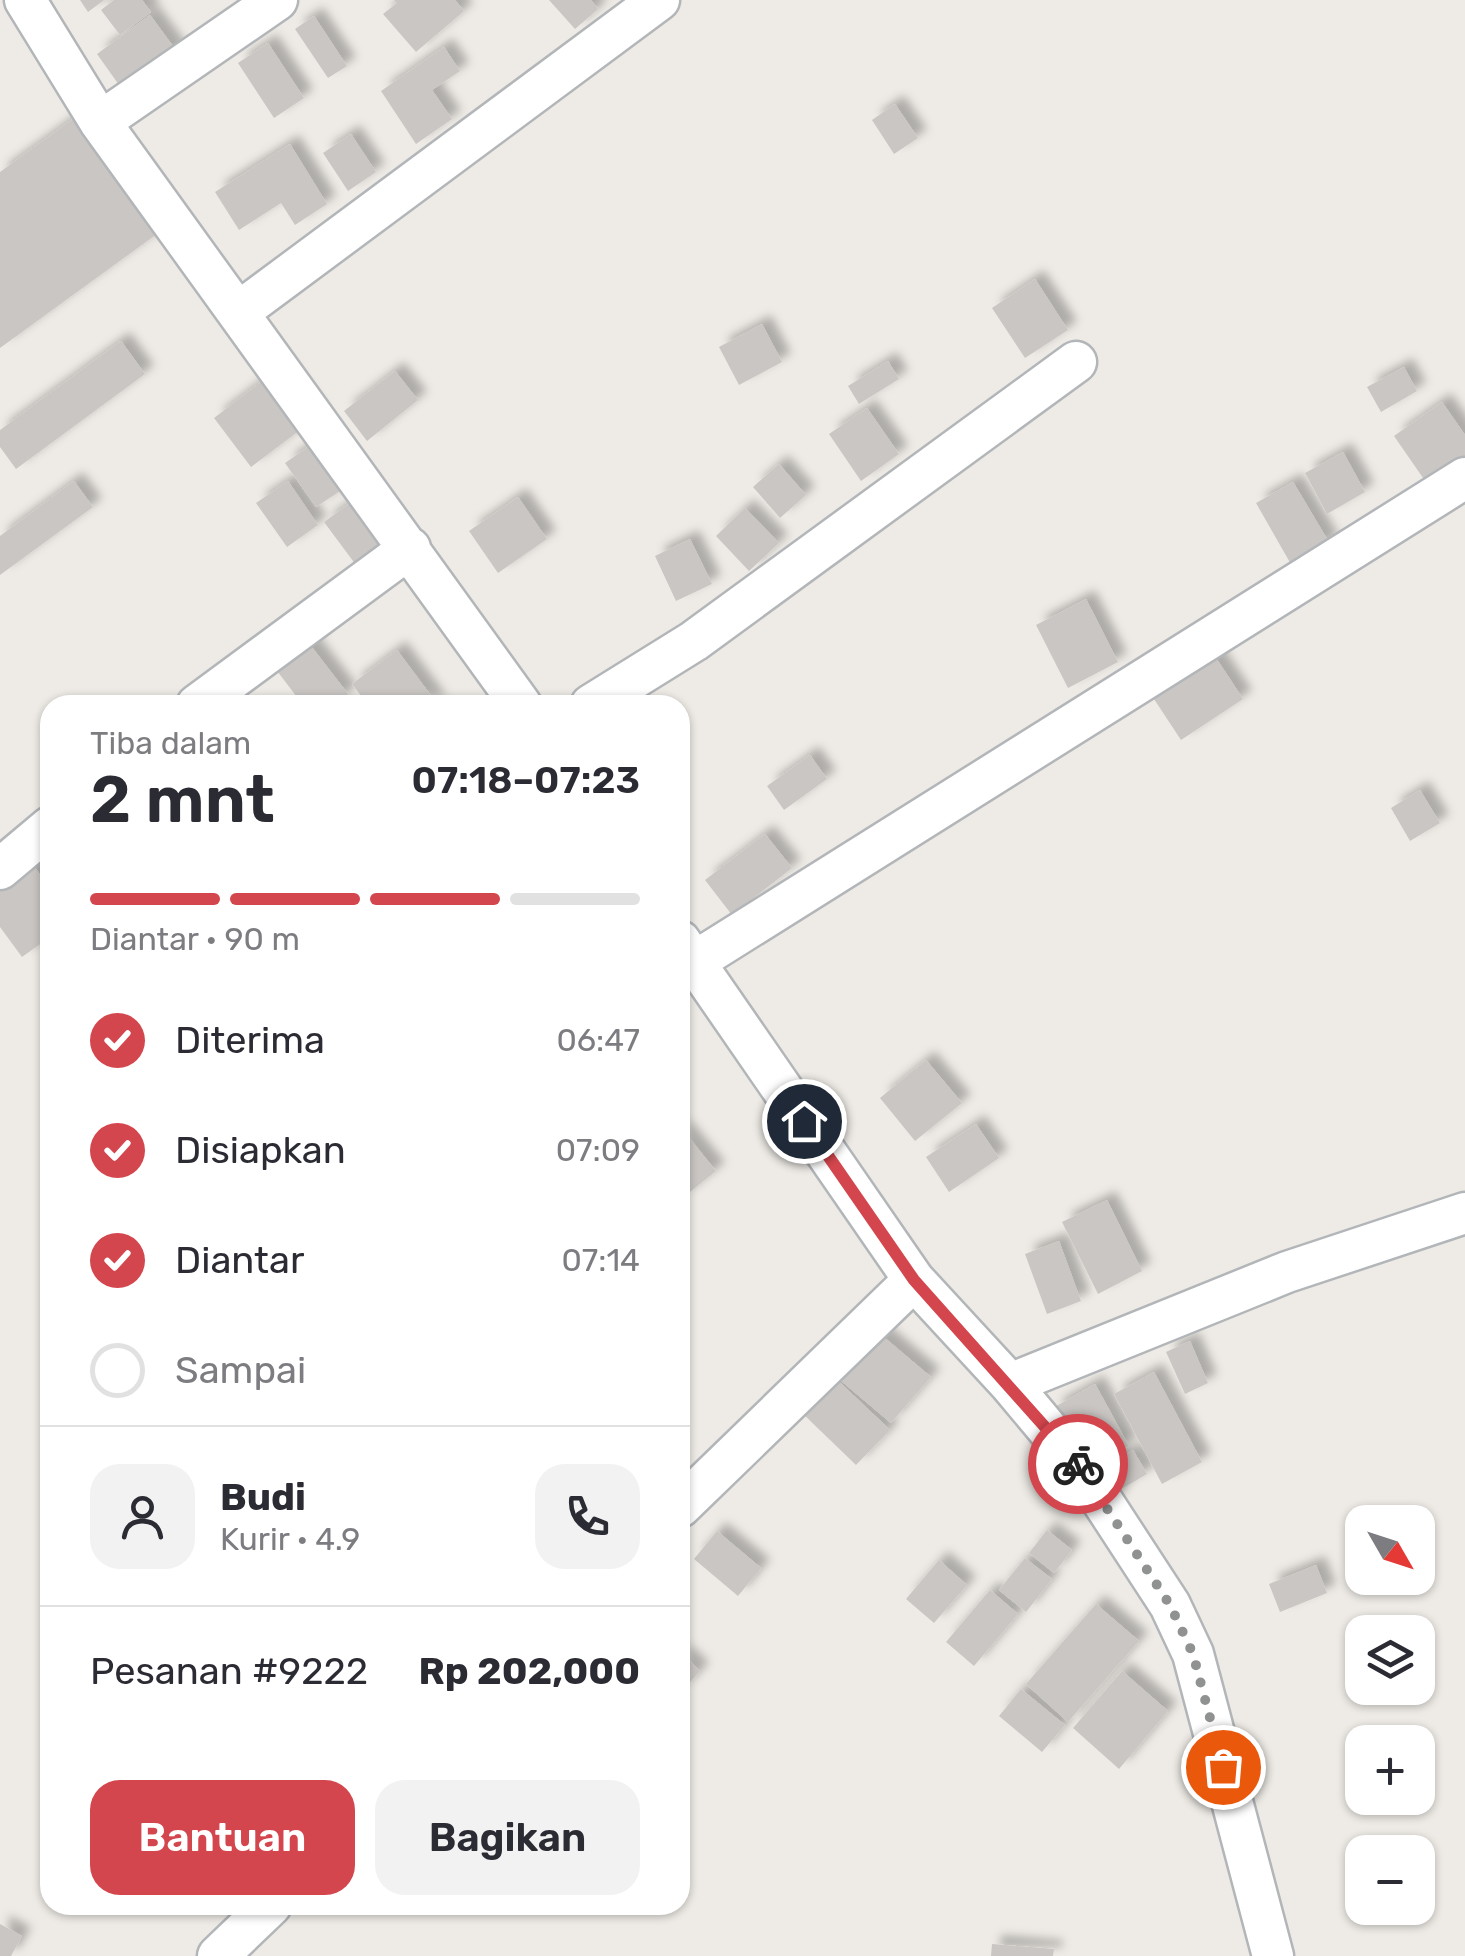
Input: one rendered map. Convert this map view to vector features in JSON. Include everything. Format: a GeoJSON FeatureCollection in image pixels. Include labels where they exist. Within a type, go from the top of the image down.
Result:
{"type":"FeatureCollection","features":[{"type":"Feature","properties":{"kind":"street"},"geometry":{"type":"LineString","coordinates":[[25,0],[100,122],[514,695]]}},
{"type":"Feature","properties":{"kind":"street"},"geometry":{"type":"LineString","coordinates":[[100,122],[278,0]]}},
{"type":"Feature","properties":{"kind":"street"},"geometry":{"type":"LineString","coordinates":[[240,311],[658,0]]}},
{"type":"Feature","properties":{"kind":"street"},"geometry":{"type":"LineString","coordinates":[[607,695],[694,641],[1076,362]]}},
{"type":"Feature","properties":{"kind":"street"},"geometry":{"type":"LineString","coordinates":[[690,950],[1465,478]]}},
{"type":"Feature","properties":{"kind":"street"},"geometry":{"type":"LineString","coordinates":[[211,695],[410,548]]}},
{"type":"Feature","properties":{"kind":"street"},"geometry":{"type":"LineString","coordinates":[[0,869],[40,836]]}},
{"type":"Feature","properties":{"kind":"street"},"geometry":{"type":"LineString","coordinates":[[690,956],[914,1280],[1010,1384],[1082,1470],[1170,1605],[1193,1654],[1273,1956]]}},
{"type":"Feature","properties":{"kind":"street"},"geometry":{"type":"LineString","coordinates":[[1010,1384],[1286,1272],[1465,1213]]}},
{"type":"Feature","properties":{"kind":"street"},"geometry":{"type":"LineString","coordinates":[[690,1497],[914,1280]]}},
{"type":"Feature","properties":{"kind":"street"},"geometry":{"type":"LineString","coordinates":[[218,1956],[260,1915]]}},
{"type":"Feature","properties":{"kind":"building"},"geometry":{"type":"Polygon","coordinates":[[[80,0],[104,0],[88,12],[80,0]]]}},
{"type":"Feature","properties":{"kind":"building"},"geometry":{"type":"Polygon","coordinates":[[[114,0],[142,0],[151,12],[120,35],[101,10],[114,0]]]}},
{"type":"Feature","properties":{"kind":"building"},"geometry":{"type":"Polygon","coordinates":[[[394,0],[455,0],[464,11],[416,52],[383,14],[397,3],[394,0]]]}},
{"type":"Feature","properties":{"kind":"building"},"geometry":{"type":"Polygon","coordinates":[[[549,0],[591,0],[598,9],[575,29],[549,0]]]}},
{"type":"Feature","properties":{"kind":"building"},"geometry":{"type":"Polygon","coordinates":[[[150,15],[178,53],[124,92],[97,54],[150,15]]]}},
{"type":"Feature","properties":{"kind":"building"},"geometry":{"type":"Polygon","coordinates":[[[314,16],[347,66],[328,78],[295,29],[314,16]]]}},
{"type":"Feature","properties":{"kind":"building"},"geometry":{"type":"Polygon","coordinates":[[[268,43],[304,98],[274,118],[238,63],[268,43]]]}},
{"type":"Feature","properties":{"kind":"building"},"geometry":{"type":"Polygon","coordinates":[[[444,47],[460,71],[432,90],[452,119],[416,144],[381,91],[444,47]]]}},
{"type":"Feature","properties":{"kind":"building"},"geometry":{"type":"Polygon","coordinates":[[[895,104],[918,138],[894,154],[872,120],[895,104]]]}},
{"type":"Feature","properties":{"kind":"building"},"geometry":{"type":"Polygon","coordinates":[[[77,116],[161,231],[0,348],[0,172],[77,116]]]}},
{"type":"Feature","properties":{"kind":"building"},"geometry":{"type":"Polygon","coordinates":[[[351,134],[376,172],[348,191],[323,153],[351,134]]]}},
{"type":"Feature","properties":{"kind":"building"},"geometry":{"type":"Polygon","coordinates":[[[290,144],[327,204],[295,225],[281,203],[239,230],[215,192],[290,144]]]}},
{"type":"Feature","properties":{"kind":"building"},"geometry":{"type":"Polygon","coordinates":[[[1035,279],[1068,330],[1025,358],[992,308],[1035,279]]]}},
{"type":"Feature","properties":{"kind":"building"},"geometry":{"type":"Polygon","coordinates":[[[762,324],[782,362],[739,385],[719,347],[762,324]]]}},
{"type":"Feature","properties":{"kind":"building"},"geometry":{"type":"Polygon","coordinates":[[[121,341],[145,374],[16,469],[0,447],[0,430],[121,341]]]}},
{"type":"Feature","properties":{"kind":"building"},"geometry":{"type":"Polygon","coordinates":[[[888,361],[899,379],[859,404],[848,386],[888,361]]]}},
{"type":"Feature","properties":{"kind":"building"},"geometry":{"type":"Polygon","coordinates":[[[1404,367],[1417,391],[1381,412],[1367,387],[1404,367]]]}},
{"type":"Feature","properties":{"kind":"building"},"geometry":{"type":"Polygon","coordinates":[[[279,368],[316,418],[251,467],[214,418],[279,368]]]}},
{"type":"Feature","properties":{"kind":"building"},"geometry":{"type":"Polygon","coordinates":[[[395,371],[418,400],[367,441],[344,411],[395,371]]]}},
{"type":"Feature","properties":{"kind":"building"},"geometry":{"type":"Polygon","coordinates":[[[1442,402],[1465,435],[1465,463],[1430,488],[1394,436],[1442,402]]]}},
{"type":"Feature","properties":{"kind":"building"},"geometry":{"type":"Polygon","coordinates":[[[867,408],[899,454],[861,481],[829,434],[867,408]]]}},
{"type":"Feature","properties":{"kind":"building"},"geometry":{"type":"Polygon","coordinates":[[[321,438],[352,483],[316,507],[285,463],[321,438]]]}},
{"type":"Feature","properties":{"kind":"building"},"geometry":{"type":"Polygon","coordinates":[[[1343,452],[1365,492],[1327,514],[1305,473],[1343,452]]]}},
{"type":"Feature","properties":{"kind":"building"},"geometry":{"type":"Polygon","coordinates":[[[779,464],[806,495],[780,518],[753,487],[779,464]]]}},
{"type":"Feature","properties":{"kind":"building"},"geometry":{"type":"Polygon","coordinates":[[[74,481],[93,507],[0,575],[0,536],[74,481]]]}},
{"type":"Feature","properties":{"kind":"building"},"geometry":{"type":"Polygon","coordinates":[[[288,481],[318,525],[287,547],[256,503],[288,481]]]}},
{"type":"Feature","properties":{"kind":"building"},"geometry":{"type":"Polygon","coordinates":[[[1293,482],[1330,544],[1292,566],[1256,503],[1293,482]]]}},
{"type":"Feature","properties":{"kind":"building"},"geometry":{"type":"Polygon","coordinates":[[[518,497],[547,539],[498,573],[469,531],[518,497]]]}},
{"type":"Feature","properties":{"kind":"building"},"geometry":{"type":"Polygon","coordinates":[[[353,501],[385,543],[356,565],[324,522],[353,501]]]}},
{"type":"Feature","properties":{"kind":"building"},"geometry":{"type":"Polygon","coordinates":[[[745,508],[779,543],[749,571],[716,536],[745,508]]]}},
{"type":"Feature","properties":{"kind":"building"},"geometry":{"type":"Polygon","coordinates":[[[690,539],[712,584],[676,601],[655,556],[690,539]]]}},
{"type":"Feature","properties":{"kind":"building"},"geometry":{"type":"Polygon","coordinates":[[[1086,599],[1118,662],[1068,688],[1036,625],[1086,599]]]}},
{"type":"Feature","properties":{"kind":"building"},"geometry":{"type":"Polygon","coordinates":[[[304,637],[348,694],[295,695],[271,663],[304,637]]]}},
{"type":"Feature","properties":{"kind":"building"},"geometry":{"type":"Polygon","coordinates":[[[397,650],[431,695],[360,695],[352,684],[397,650]]]}},
{"type":"Feature","properties":{"kind":"building"},"geometry":{"type":"Polygon","coordinates":[[[1212,652],[1243,699],[1181,740],[1150,693],[1212,652]]]}},
{"type":"Feature","properties":{"kind":"building"},"geometry":{"type":"Polygon","coordinates":[[[810,755],[827,779],[784,810],[767,786],[810,755]]]}},
{"type":"Feature","properties":{"kind":"building"},"geometry":{"type":"Polygon","coordinates":[[[1420,790],[1440,823],[1410,841],[1391,808],[1420,790]]]}},
{"type":"Feature","properties":{"kind":"building"},"geometry":{"type":"Polygon","coordinates":[[[765,834],[792,868],[732,915],[705,880],[765,834]]]}},
{"type":"Feature","properties":{"kind":"building"},"geometry":{"type":"Polygon","coordinates":[[[33,865],[40,874],[40,944],[22,957],[0,927],[0,890],[33,865]]]}},
{"type":"Feature","properties":{"kind":"building"},"geometry":{"type":"Polygon","coordinates":[[[926,1060],[962,1103],[915,1141],[880,1098],[926,1060]]]}},
{"type":"Feature","properties":{"kind":"building"},"geometry":{"type":"Polygon","coordinates":[[[976,1124],[999,1158],[949,1192],[926,1157],[976,1124]]]}},
{"type":"Feature","properties":{"kind":"building"},"geometry":{"type":"Polygon","coordinates":[[[690,1139],[716,1171],[690,1192],[690,1139]]]}},
{"type":"Feature","properties":{"kind":"building"},"geometry":{"type":"Polygon","coordinates":[[[1107,1200],[1142,1271],[1098,1294],[1062,1222],[1107,1200]]]}},
{"type":"Feature","properties":{"kind":"building"},"geometry":{"type":"Polygon","coordinates":[[[1059,1241],[1081,1301],[1047,1314],[1025,1254],[1059,1241]]]}},
{"type":"Feature","properties":{"kind":"building"},"geometry":{"type":"Polygon","coordinates":[[[879,1333],[931,1377],[891,1423],[839,1379],[879,1333]]]}},
{"type":"Feature","properties":{"kind":"building"},"geometry":{"type":"Polygon","coordinates":[[[1190,1341],[1208,1383],[1185,1394],[1166,1352],[1190,1341]]]}},
{"type":"Feature","properties":{"kind":"building"},"geometry":{"type":"Polygon","coordinates":[[[1154,1372],[1202,1462],[1162,1484],[1114,1394],[1154,1372]]]}},
{"type":"Feature","properties":{"kind":"building"},"geometry":{"type":"Polygon","coordinates":[[[833,1376],[890,1430],[856,1465],[800,1411],[833,1376]]]}},
{"type":"Feature","properties":{"kind":"building"},"geometry":{"type":"Polygon","coordinates":[[[1095,1384],[1129,1446],[1087,1469],[1053,1408],[1095,1384]]]}},
{"type":"Feature","properties":{"kind":"building"},"geometry":{"type":"Polygon","coordinates":[[[1133,1450],[1147,1474],[1106,1498],[1092,1475],[1133,1450]]]}},
{"type":"Feature","properties":{"kind":"building"},"geometry":{"type":"Polygon","coordinates":[[[1047,1530],[1072,1550],[1054,1573],[1029,1553],[1047,1530]]]}},
{"type":"Feature","properties":{"kind":"building"},"geometry":{"type":"Polygon","coordinates":[[[717,1531],[761,1568],[738,1596],[694,1559],[717,1531]]]}},
{"type":"Feature","properties":{"kind":"building"},"geometry":{"type":"Polygon","coordinates":[[[1025,1558],[1052,1579],[1026,1612],[999,1590],[1025,1558]]]}},
{"type":"Feature","properties":{"kind":"building"},"geometry":{"type":"Polygon","coordinates":[[[939,1560],[967,1585],[934,1623],[906,1599],[939,1560]]]}},
{"type":"Feature","properties":{"kind":"building"},"geometry":{"type":"Polygon","coordinates":[[[1316,1565],[1327,1593],[1280,1612],[1269,1584],[1316,1565]]]}},
{"type":"Feature","properties":{"kind":"building"},"geometry":{"type":"Polygon","coordinates":[[[990,1590],[1018,1614],[974,1666],[946,1642],[990,1590]]]}},
{"type":"Feature","properties":{"kind":"building"},"geometry":{"type":"Polygon","coordinates":[[[1096,1604],[1139,1641],[1068,1722],[1026,1684],[1096,1604]]]}},
{"type":"Feature","properties":{"kind":"building"},"geometry":{"type":"Polygon","coordinates":[[[690,1662],[700,1671],[690,1682],[690,1662]]]}},
{"type":"Feature","properties":{"kind":"building"},"geometry":{"type":"Polygon","coordinates":[[[1122,1671],[1168,1711],[1119,1769],[1073,1728],[1122,1671]]]}},
{"type":"Feature","properties":{"kind":"building"},"geometry":{"type":"Polygon","coordinates":[[[1021,1689],[1065,1725],[1042,1752],[999,1716],[1021,1689]]]}},
{"type":"Feature","properties":{"kind":"building"},"geometry":{"type":"Polygon","coordinates":[[[0,1924],[22,1936],[11,1956],[0,1956],[0,1924]]]}},
{"type":"Feature","properties":{"kind":"building"},"geometry":{"type":"Polygon","coordinates":[[[992,1944],[1054,1949],[1053,1956],[991,1956],[992,1944]]]}},
{"type":"Feature","properties":{"kind":"way so far"},"geometry":{"type":"LineString","coordinates":[[1078,1464],[1170,1605],[1193,1654],[1223,1767]]}},
{"type":"Feature","properties":{"kind":"route"},"geometry":{"type":"LineString","coordinates":[[804,1121],[914,1280],[1078,1464]]}}]}
